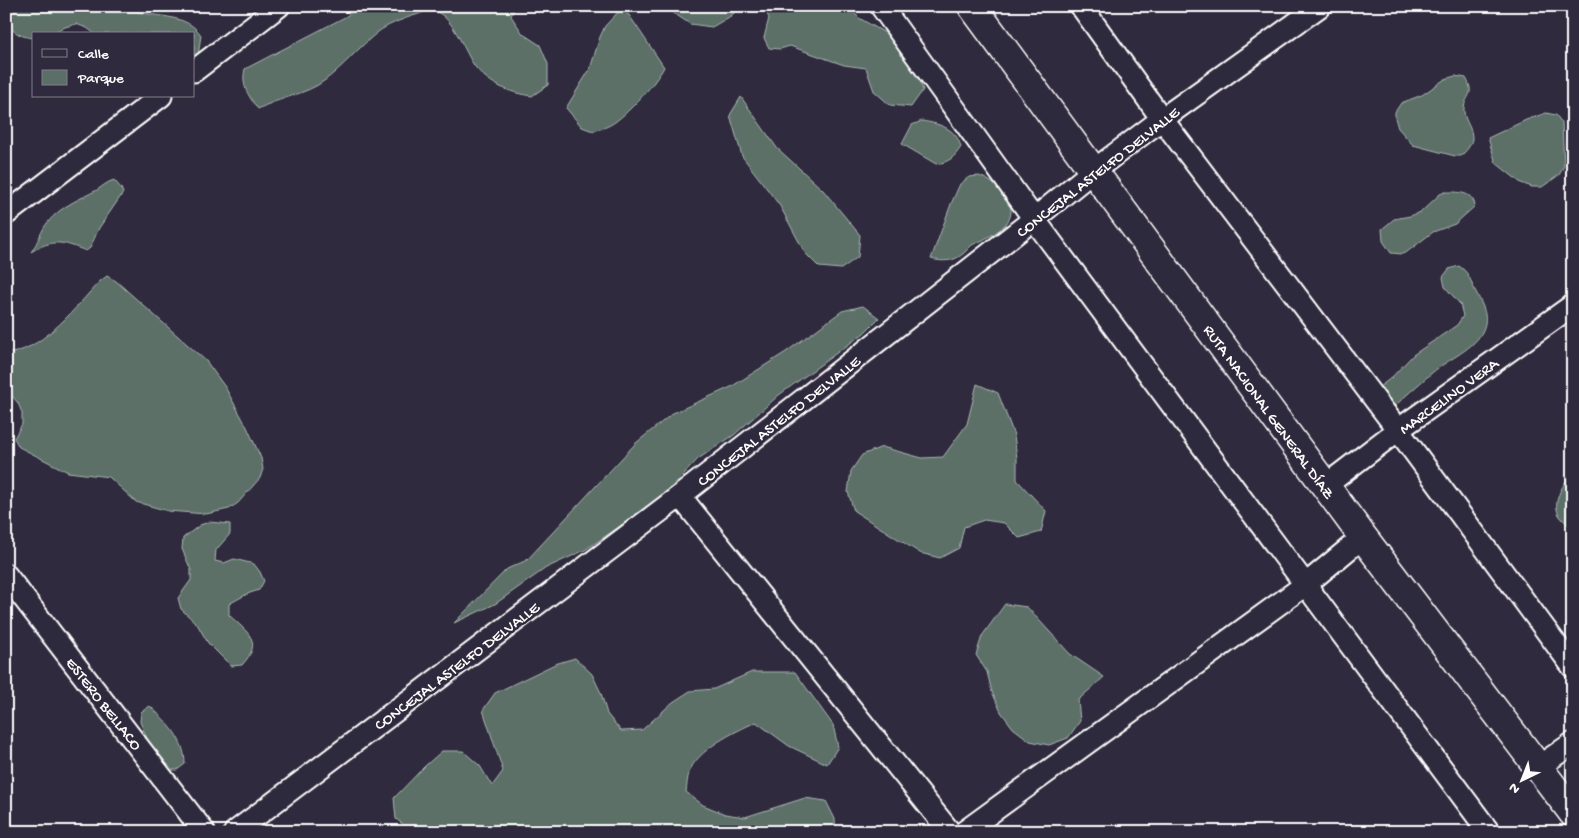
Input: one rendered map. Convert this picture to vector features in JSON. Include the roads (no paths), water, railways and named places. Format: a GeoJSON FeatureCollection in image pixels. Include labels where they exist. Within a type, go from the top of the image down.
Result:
{"type":"FeatureCollection","features":[{"type":"Feature","properties":{"kind":"highway","name":"RUTA NACIONAL GENERAL DÍAZ"},"geometry":{"type":"LineString","coordinates":[[972,6],[1325,486],[1573,813]]}},
{"type":"Feature","properties":{"kind":"street"},"geometry":{"type":"LineString","coordinates":[[195,70],[279,6]]}},
{"type":"Feature","properties":{"kind":"street"},"geometry":{"type":"LineString","coordinates":[[881,6],[1034,219],[1489,832]]}},
{"type":"Feature","properties":{"kind":"street"},"geometry":{"type":"LineString","coordinates":[[1081,6],[1162,119],[1398,430],[1573,667]]}},
{"type":"Feature","properties":{"kind":"street","name":"CONCEJAL ASTELFO DELVALLE"},"geometry":{"type":"LineString","coordinates":[[234,832],[680,496],[1093,171],[1320,6]]}},
{"type":"Feature","properties":{"kind":"street"},"geometry":{"type":"LineString","coordinates":[[6,214],[158,98]]}},
{"type":"Feature","properties":{"kind":"street","name":"MARCELINO VERA"},"geometry":{"type":"LineString","coordinates":[[1325,486],[1398,430],[1573,306]]}},
{"type":"Feature","properties":{"kind":"street"},"geometry":{"type":"LineString","coordinates":[[680,496],[950,832]]}},
{"type":"Feature","properties":{"kind":"street"},"geometry":{"type":"LineString","coordinates":[[964,832],[1305,585],[1363,537]]}},
{"type":"Feature","properties":{"kind":"street","name":"ESTERO BELLACO"},"geometry":{"type":"LineString","coordinates":[[6,575],[204,832]]}},
{"type":"Feature","properties":{"kind":"street"},"geometry":{"type":"LineString","coordinates":[[1538,767],[1573,743]]}}]}
